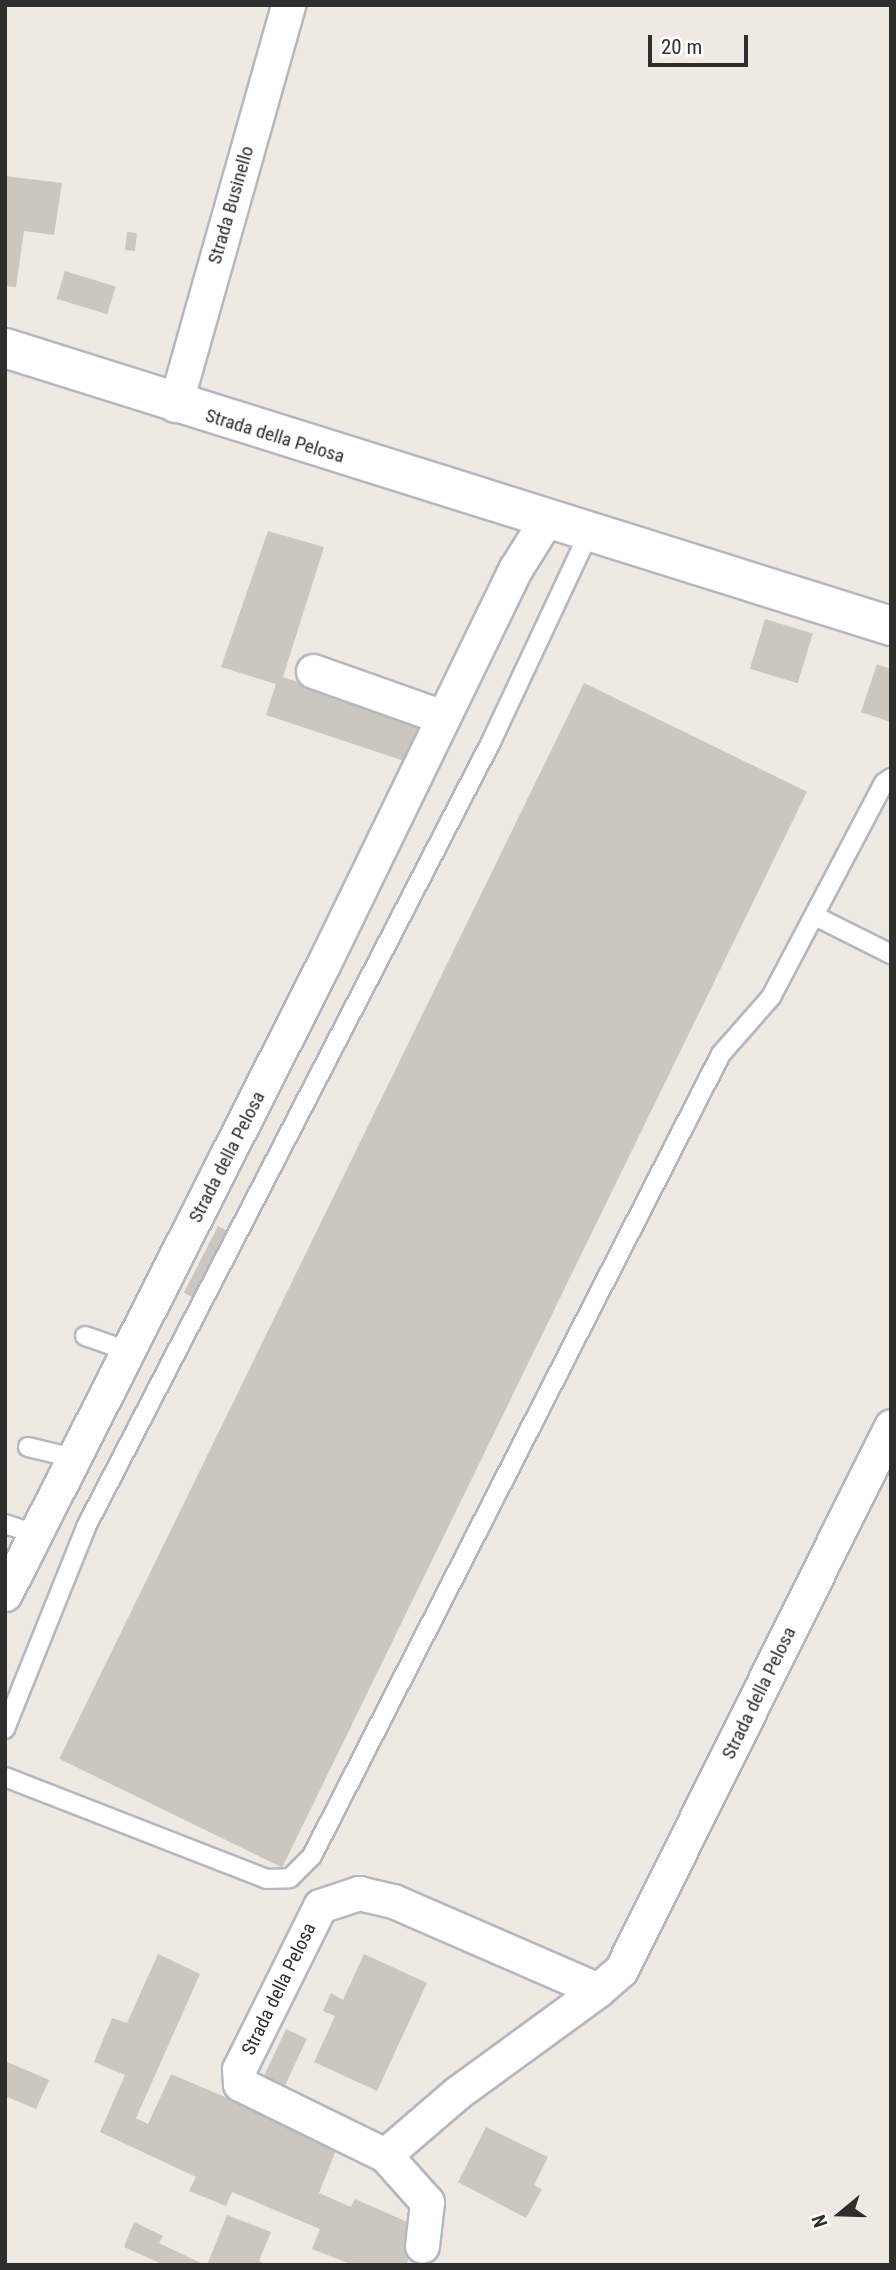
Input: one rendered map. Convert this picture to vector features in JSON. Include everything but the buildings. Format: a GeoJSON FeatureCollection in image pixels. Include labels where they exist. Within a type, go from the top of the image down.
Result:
{"type":"FeatureCollection","features":[{"type":"Feature","properties":{"kind":"street","name":"Strada Businello"},"geometry":{"type":"LineString","coordinates":[[175,405],[288,5]]}},
{"type":"Feature","properties":{"kind":"street","name":"Strada della Pelosa"},"geometry":{"type":"LineString","coordinates":[[5,348],[175,405],[891,626]]}},
{"type":"Feature","properties":{"kind":"street","name":"Strada della Pelosa"},"geometry":{"type":"LineString","coordinates":[[5,1594],[20,1529],[74,1458],[516,568],[546,520]]}},
{"type":"Feature","properties":{"kind":"street"},"geometry":{"type":"LineString","coordinates":[[313,671],[443,717]]}},
{"type":"Feature","properties":{"kind":"street","name":"Strada della Pelosa"},"geometry":{"type":"LineString","coordinates":[[385,2155],[457,2093],[598,1990],[621,1970],[891,1426]]}},
{"type":"Feature","properties":{"kind":"street","name":"Strada della Pelosa"},"geometry":{"type":"LineString","coordinates":[[422,2246],[426,2202],[385,2155],[240,2084],[239,2069],[320,1906],[359,1893],[393,1901],[598,1990]]}},
{"type":"Feature","properties":{"kind":"lane"},"geometry":{"type":"LineString","coordinates":[[5,1729],[86,1527],[491,742],[589,533]]}},
{"type":"Feature","properties":{"kind":"lane"},"geometry":{"type":"LineString","coordinates":[[5,1777],[266,1879],[290,1878],[312,1856],[721,1054],[771,997],[884,783],[891,778]]}},
{"type":"Feature","properties":{"kind":"lane"},"geometry":{"type":"LineString","coordinates":[[815,916],[891,954]]}},
{"type":"Feature","properties":{"kind":"lane"},"geometry":{"type":"LineString","coordinates":[[85,1336],[128,1351]]}},
{"type":"Feature","properties":{"kind":"lane"},"geometry":{"type":"LineString","coordinates":[[28,1447],[74,1458]]}}]}
